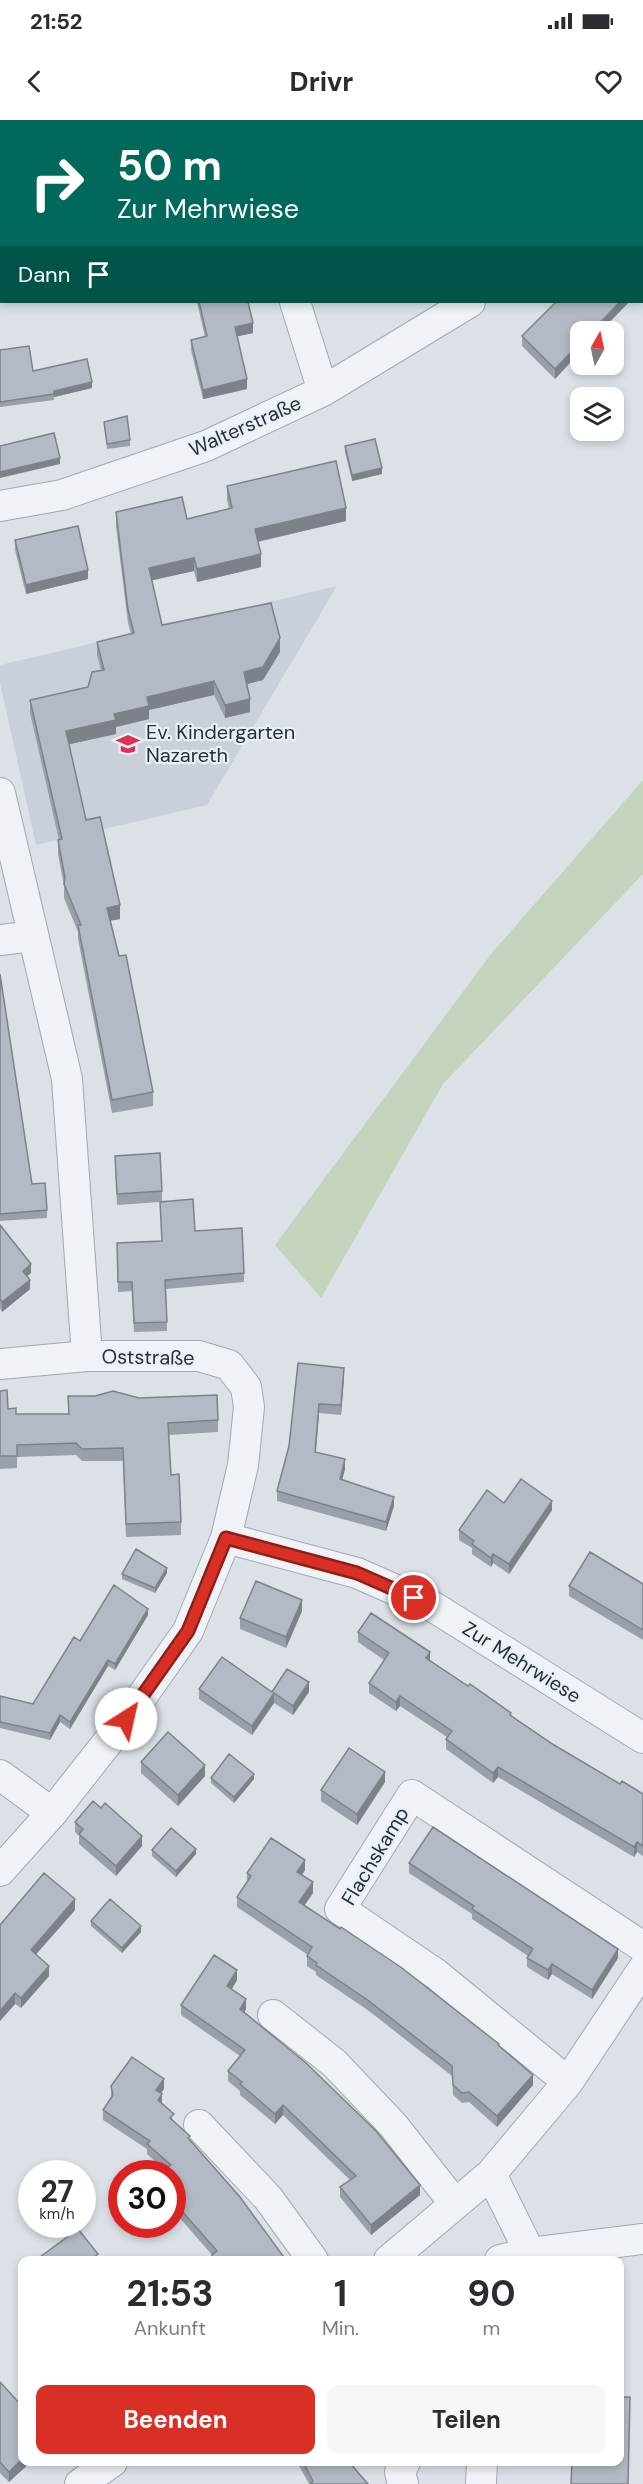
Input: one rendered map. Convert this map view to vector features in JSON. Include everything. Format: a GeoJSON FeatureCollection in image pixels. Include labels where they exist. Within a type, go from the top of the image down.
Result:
{"type":"FeatureCollection","features":[{"type":"Feature","properties":{"kind":"street"},"geometry":{"type":"LineString","coordinates":[[295,303],[323,391]]}},
{"type":"Feature","properties":{"kind":"street","name":"Walterstraße"},"geometry":{"type":"LineString","coordinates":[[0,506],[62,495],[206,446],[323,391],[468,303]]}},
{"type":"Feature","properties":{"kind":"street","name":"Oststraße"},"geometry":{"type":"LineString","coordinates":[[0,793],[67,1079],[87,1356],[199,1356],[229,1365],[246,1387],[249,1407],[243,1466],[226,1538],[188,1631],[126,1719],[52,1814],[0,1871]]}},
{"type":"Feature","properties":{"kind":"street"},"geometry":{"type":"LineString","coordinates":[[0,940],[33,936]]}},
{"type":"Feature","properties":{"kind":"street"},"geometry":{"type":"LineString","coordinates":[[0,1364],[87,1356]]}},
{"type":"Feature","properties":{"kind":"street","name":"Zur Mehrwiese"},"geometry":{"type":"LineString","coordinates":[[226,1538],[357,1573],[432,1605],[643,1738]]}},
{"type":"Feature","properties":{"kind":"street"},"geometry":{"type":"LineString","coordinates":[[0,1774],[52,1814]]}},
{"type":"Feature","properties":{"kind":"street","name":"Flachskamp"},"geometry":{"type":"LineString","coordinates":[[568,2082],[436,1974],[339,1909],[412,1795],[643,1947]]}},
{"type":"Feature","properties":{"kind":"street"},"geometry":{"type":"LineString","coordinates":[[394,2256],[491,2174],[568,2082],[643,1969]]}},
{"type":"Feature","properties":{"kind":"street"},"geometry":{"type":"LineString","coordinates":[[273,2015],[334,2063],[393,2125],[455,2204]]}},
{"type":"Feature","properties":{"kind":"street"},"geometry":{"type":"LineString","coordinates":[[198,2125],[268,2198],[310,2256]]}},
{"type":"Feature","properties":{"kind":"street"},"geometry":{"type":"LineString","coordinates":[[491,2174],[530,2253]]}},
{"type":"Feature","properties":{"kind":"street"},"geometry":{"type":"LineString","coordinates":[[517,2256],[643,2239]]}},
{"type":"Feature","properties":{"kind":"street"},"geometry":{"type":"LineString","coordinates":[[80,2484],[106,2466]]}},
{"type":"Feature","properties":{"kind":"street"},"geometry":{"type":"LineString","coordinates":[[403,2466],[400,2472],[403,2484]]}},
{"type":"Feature","properties":{"kind":"street"},"geometry":{"type":"LineString","coordinates":[[481,2484],[482,2466]]}},
{"type":"Feature","properties":{"kind":"shaded area","name":"Ev. Kindergarten Nazareth"},"geometry":{"type":"Polygon","coordinates":[[[337,586],[207,805],[36,845],[0,683],[0,665],[337,586]]]}},
{"type":"Feature","properties":{"kind":"green space"},"geometry":{"type":"Polygon","coordinates":[[[643,780],[643,874],[443,1084],[321,1298],[275,1245],[491,954],[643,780]]]}},
{"type":"Feature","properties":{"kind":"building"},"geometry":{"type":"Polygon","coordinates":[[[199,303],[248,303],[253,323],[235,327],[247,379],[203,390],[191,340],[207,336],[199,303]]]}},
{"type":"Feature","properties":{"kind":"building"},"geometry":{"type":"Polygon","coordinates":[[[555,303],[619,303],[602,321],[570,321],[570,353],[555,369],[522,336],[555,303]]]}},
{"type":"Feature","properties":{"kind":"building"},"geometry":{"type":"Polygon","coordinates":[[[29,346],[33,371],[87,359],[92,382],[54,391],[54,394],[0,402],[0,350],[29,346]]]}},
{"type":"Feature","properties":{"kind":"building"},"geometry":{"type":"Polygon","coordinates":[[[127,416],[130,440],[107,444],[104,422],[127,416]]]}},
{"type":"Feature","properties":{"kind":"building"},"geometry":{"type":"Polygon","coordinates":[[[54,433],[60,458],[0,472],[0,446],[54,433]]]}},
{"type":"Feature","properties":{"kind":"building"},"geometry":{"type":"Polygon","coordinates":[[[375,439],[382,468],[352,475],[345,446],[375,439]]]}},
{"type":"Feature","properties":{"kind":"building"},"geometry":{"type":"Polygon","coordinates":[[[336,461],[346,508],[255,529],[261,554],[197,569],[194,558],[149,568],[162,625],[271,603],[280,638],[263,667],[244,672],[250,699],[225,705],[214,681],[147,697],[149,706],[114,714],[116,720],[66,731],[86,820],[100,817],[120,905],[107,908],[119,956],[126,955],[153,1092],[112,1100],[78,925],[81,925],[64,884],[65,878],[58,840],[62,839],[30,700],[88,687],[92,672],[104,670],[97,642],[134,633],[128,610],[116,512],[182,497],[187,519],[232,508],[227,486],[336,461]]]}},
{"type":"Feature","properties":{"kind":"building"},"geometry":{"type":"Polygon","coordinates":[[[78,526],[88,570],[26,585],[15,540],[78,526]]]}},
{"type":"Feature","properties":{"kind":"building"},"geometry":{"type":"Polygon","coordinates":[[[0,974],[32,1184],[45,1183],[47,1210],[0,1214],[0,974]]]}},
{"type":"Feature","properties":{"kind":"building"},"geometry":{"type":"Polygon","coordinates":[[[160,1153],[162,1191],[117,1194],[115,1156],[160,1153]]]}},
{"type":"Feature","properties":{"kind":"building"},"geometry":{"type":"Polygon","coordinates":[[[193,1199],[195,1231],[242,1228],[244,1273],[165,1280],[167,1322],[134,1323],[132,1282],[118,1282],[117,1243],[162,1241],[160,1202],[193,1199]]]}},
{"type":"Feature","properties":{"kind":"building"},"geometry":{"type":"Polygon","coordinates":[[[0,1225],[31,1264],[23,1271],[30,1280],[2,1302],[0,1299],[0,1225]]]}},
{"type":"Feature","properties":{"kind":"building"},"geometry":{"type":"Polygon","coordinates":[[[298,1363],[344,1368],[341,1405],[319,1404],[315,1452],[345,1459],[340,1479],[394,1497],[386,1522],[277,1491],[289,1446],[298,1363]]]}},
{"type":"Feature","properties":{"kind":"building"},"geometry":{"type":"Polygon","coordinates":[[[7,1390],[8,1409],[16,1408],[16,1414],[69,1414],[68,1396],[95,1396],[113,1391],[139,1398],[217,1395],[218,1420],[168,1423],[171,1475],[179,1474],[181,1522],[126,1524],[123,1448],[82,1449],[76,1443],[17,1445],[17,1456],[0,1456],[0,1391],[7,1390]]]}},
{"type":"Feature","properties":{"kind":"building"},"geometry":{"type":"Polygon","coordinates":[[[521,1479],[552,1501],[509,1564],[493,1554],[491,1558],[472,1544],[474,1541],[459,1530],[487,1490],[504,1503],[521,1479]]]}},
{"type":"Feature","properties":{"kind":"building"},"geometry":{"type":"Polygon","coordinates":[[[136,1549],[167,1568],[155,1588],[122,1574],[136,1549]]]}},
{"type":"Feature","properties":{"kind":"building"},"geometry":{"type":"Polygon","coordinates":[[[590,1552],[643,1584],[643,1630],[569,1586],[590,1552]]]}},
{"type":"Feature","properties":{"kind":"building"},"geometry":{"type":"Polygon","coordinates":[[[256,1581],[302,1600],[286,1637],[240,1618],[256,1581]]]}},
{"type":"Feature","properties":{"kind":"building"},"geometry":{"type":"Polygon","coordinates":[[[114,1585],[148,1609],[115,1664],[108,1660],[70,1722],[60,1715],[50,1733],[0,1722],[0,1696],[33,1704],[74,1637],[80,1641],[114,1585]]]}},
{"type":"Feature","properties":{"kind":"building"},"geometry":{"type":"Polygon","coordinates":[[[371,1613],[430,1652],[426,1658],[468,1686],[470,1684],[554,1745],[620,1784],[622,1781],[643,1794],[643,1846],[637,1842],[634,1847],[498,1767],[493,1773],[446,1739],[452,1731],[400,1696],[396,1702],[369,1683],[389,1653],[358,1632],[371,1613]]]}},
{"type":"Feature","properties":{"kind":"building"},"geometry":{"type":"Polygon","coordinates":[[[222,1657],[272,1692],[287,1669],[309,1682],[293,1706],[274,1693],[252,1726],[199,1689],[222,1657]]]}},
{"type":"Feature","properties":{"kind":"building"},"geometry":{"type":"Polygon","coordinates":[[[168,1732],[205,1765],[178,1795],[141,1762],[168,1732]]]}},
{"type":"Feature","properties":{"kind":"building"},"geometry":{"type":"Polygon","coordinates":[[[349,1748],[385,1772],[357,1814],[321,1790],[349,1748]]]}},
{"type":"Feature","properties":{"kind":"building"},"geometry":{"type":"Polygon","coordinates":[[[229,1754],[254,1774],[234,1797],[211,1778],[229,1754]]]}},
{"type":"Feature","properties":{"kind":"building"},"geometry":{"type":"Polygon","coordinates":[[[93,1801],[101,1808],[105,1803],[142,1836],[116,1866],[79,1834],[83,1829],[75,1822],[93,1801]]]}},
{"type":"Feature","properties":{"kind":"building"},"geometry":{"type":"Polygon","coordinates":[[[433,1827],[618,1949],[592,1990],[552,1964],[548,1970],[527,1958],[533,1949],[472,1909],[474,1906],[409,1863],[433,1827]]]}},
{"type":"Feature","properties":{"kind":"building"},"geometry":{"type":"Polygon","coordinates":[[[171,1828],[196,1849],[176,1871],[152,1850],[171,1828]]]}},
{"type":"Feature","properties":{"kind":"building"},"geometry":{"type":"Polygon","coordinates":[[[271,1838],[305,1860],[297,1872],[313,1882],[299,1902],[402,1968],[499,2044],[533,2075],[497,2116],[469,2092],[462,2093],[453,2085],[452,2066],[369,2001],[316,1965],[317,1963],[307,1956],[312,1947],[237,1897],[251,1876],[247,1873],[271,1838]]]}},
{"type":"Feature","properties":{"kind":"building"},"geometry":{"type":"Polygon","coordinates":[[[44,1873],[75,1899],[31,1950],[49,1966],[21,1998],[15,1993],[0,2011],[0,1925],[44,1873]]]}},
{"type":"Feature","properties":{"kind":"building"},"geometry":{"type":"Polygon","coordinates":[[[110,1899],[141,1926],[122,1948],[91,1921],[110,1899]]]}},
{"type":"Feature","properties":{"kind":"building"},"geometry":{"type":"Polygon","coordinates":[[[214,1955],[237,1970],[227,1986],[246,1999],[240,2009],[306,2063],[376,2131],[420,2185],[371,2225],[340,2187],[356,2176],[283,2105],[275,2114],[240,2084],[242,2082],[228,2071],[245,2050],[181,2005],[214,1955]]]}},
{"type":"Feature","properties":{"kind":"building"},"geometry":{"type":"Polygon","coordinates":[[[132,2057],[164,2079],[156,2090],[162,2094],[158,2100],[174,2114],[170,2118],[190,2136],[188,2138],[240,2197],[283,2256],[213,2256],[217,2251],[186,2216],[186,2160],[165,2160],[147,2144],[150,2141],[103,2110],[113,2095],[111,2086],[132,2057]]]}},
{"type":"Feature","properties":{"kind":"building"},"geometry":{"type":"Polygon","coordinates":[[[66,2238],[85,2238],[98,2254],[95,2256],[41,2256],[66,2238]]]}},
{"type":"Feature","properties":{"kind":"building"},"geometry":{"type":"Polygon","coordinates":[[[0,2382],[18,2402],[18,2463],[9,2472],[0,2462],[0,2382]]]}},
{"type":"Feature","properties":{"kind":"building"},"geometry":{"type":"Polygon","coordinates":[[[624,2397],[630,2397],[628,2484],[571,2484],[572,2466],[624,2466],[624,2397]]]}},
{"type":"Feature","properties":{"kind":"building"},"geometry":{"type":"Polygon","coordinates":[[[305,2466],[352,2466],[368,2484],[310,2484],[313,2481],[305,2466]]]}},
{"type":"Feature","properties":{"kind":"place","name":"Ev. Kindergarten Nazareth"},"geometry":{"type":"Point","coordinates":[128,744]}},
{"type":"Feature","properties":{"kind":"route"},"geometry":{"type":"LineString","coordinates":[[126,1719],[188,1631],[226,1538],[357,1573],[414,1598]]}}]}
